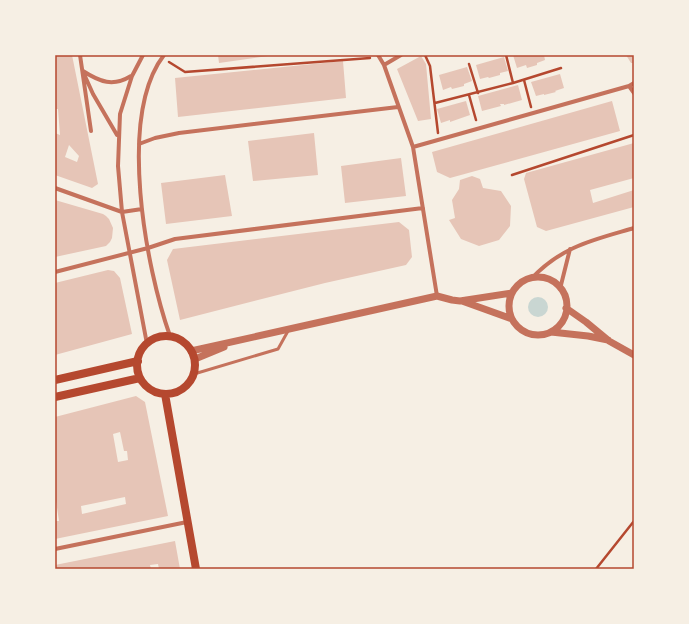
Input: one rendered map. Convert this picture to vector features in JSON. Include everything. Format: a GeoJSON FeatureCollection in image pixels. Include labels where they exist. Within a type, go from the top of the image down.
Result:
{"type":"FeatureCollection","features":[{"type":"Feature","properties":{"kind":"main road"},"geometry":{"type":"LineString","coordinates":[[170,336],[182,341],[192,351],[195,359],[194,374],[190,382],[183,389],[174,393],[165,394],[150,389],[144,384],[140,378],[138,361],[141,351],[147,344],[157,338],[170,336]]}},
{"type":"Feature","properties":{"kind":"main road"},"geometry":{"type":"LineString","coordinates":[[55,380],[138,361]]}},
{"type":"Feature","properties":{"kind":"main road"},"geometry":{"type":"LineString","coordinates":[[55,397],[140,378]]}},
{"type":"Feature","properties":{"kind":"main road"},"geometry":{"type":"LineString","coordinates":[[165,394],[196,569]]}},
{"type":"Feature","properties":{"kind":"street"},"geometry":{"type":"LineString","coordinates":[[80,55],[91,131]]}},
{"type":"Feature","properties":{"kind":"street"},"geometry":{"type":"LineString","coordinates":[[143,55],[132,76],[120,114],[118,166],[122,212],[147,344]]}},
{"type":"Feature","properties":{"kind":"street"},"geometry":{"type":"LineString","coordinates":[[384,65],[401,55]]}},
{"type":"Feature","properties":{"kind":"street"},"geometry":{"type":"LineString","coordinates":[[378,56],[384,65],[413,147],[436,296]]}},
{"type":"Feature","properties":{"kind":"street"},"geometry":{"type":"LineString","coordinates":[[163,57],[148,86],[143,112],[138,165],[139,188],[148,248],[161,311],[170,336]]}},
{"type":"Feature","properties":{"kind":"street"},"geometry":{"type":"LineString","coordinates":[[82,70],[91,76],[106,82],[122,82],[132,76]]}},
{"type":"Feature","properties":{"kind":"street"},"geometry":{"type":"LineString","coordinates":[[82,70],[93,94],[118,136]]}},
{"type":"Feature","properties":{"kind":"street"},"geometry":{"type":"LineString","coordinates":[[413,147],[629,86],[634,83]]}},
{"type":"Feature","properties":{"kind":"street"},"geometry":{"type":"LineString","coordinates":[[629,86],[634,93]]}},
{"type":"Feature","properties":{"kind":"street"},"geometry":{"type":"LineString","coordinates":[[139,144],[179,132],[398,107]]}},
{"type":"Feature","properties":{"kind":"street"},"geometry":{"type":"LineString","coordinates":[[55,188],[122,212],[142,209]]}},
{"type":"Feature","properties":{"kind":"street"},"geometry":{"type":"LineString","coordinates":[[55,272],[148,248],[175,239],[423,208]]}},
{"type":"Feature","properties":{"kind":"street"},"geometry":{"type":"LineString","coordinates":[[531,278],[539,278],[554,283],[564,295],[566,308],[562,322],[551,332],[542,335],[533,335],[520,329],[512,319],[509,306],[512,293],[517,286],[531,278],[542,267],[570,248],[634,228]]}},
{"type":"Feature","properties":{"kind":"street"},"geometry":{"type":"LineString","coordinates":[[560,289],[570,248]]}},
{"type":"Feature","properties":{"kind":"street"},"geometry":{"type":"LineString","coordinates":[[460,301],[512,293]]}},
{"type":"Feature","properties":{"kind":"street"},"geometry":{"type":"LineString","coordinates":[[192,351],[436,296],[460,301],[512,319]]}},
{"type":"Feature","properties":{"kind":"street"},"geometry":{"type":"LineString","coordinates":[[566,308],[609,341],[634,355]]}},
{"type":"Feature","properties":{"kind":"street"},"geometry":{"type":"LineString","coordinates":[[551,332],[588,336],[609,341]]}},
{"type":"Feature","properties":{"kind":"street"},"geometry":{"type":"LineString","coordinates":[[195,359],[241,340]]}},
{"type":"Feature","properties":{"kind":"street"},"geometry":{"type":"LineString","coordinates":[[55,549],[187,522]]}},
{"type":"Feature","properties":{"kind":"lane"},"geometry":{"type":"LineString","coordinates":[[194,374],[278,349],[290,328]]}},
{"type":"Feature","properties":{"kind":"path"},"geometry":{"type":"LineString","coordinates":[[424,55],[430,66],[439,140]]}},
{"type":"Feature","properties":{"kind":"path"},"geometry":{"type":"LineString","coordinates":[[506,55],[514,83]]}},
{"type":"Feature","properties":{"kind":"path"},"geometry":{"type":"LineString","coordinates":[[163,57],[185,72],[378,56]]}},
{"type":"Feature","properties":{"kind":"path"},"geometry":{"type":"LineString","coordinates":[[469,64],[478,93]]}},
{"type":"Feature","properties":{"kind":"path"},"geometry":{"type":"LineString","coordinates":[[434,103],[478,93],[561,68]]}},
{"type":"Feature","properties":{"kind":"path"},"geometry":{"type":"LineString","coordinates":[[524,80],[533,113]]}},
{"type":"Feature","properties":{"kind":"path"},"geometry":{"type":"LineString","coordinates":[[469,95],[478,129]]}},
{"type":"Feature","properties":{"kind":"path"},"geometry":{"type":"LineString","coordinates":[[512,175],[634,135]]}},
{"type":"Feature","properties":{"kind":"path"},"geometry":{"type":"LineString","coordinates":[[596,569],[634,521]]}},
{"type":"Feature","properties":{"kind":"shaded area"},"geometry":{"type":"Polygon","coordinates":[[[538,297],[545,300],[548,307],[545,314],[538,317],[531,314],[528,307],[531,300],[538,297]]]}},
{"type":"Feature","properties":{"kind":"building"},"geometry":{"type":"Polygon","coordinates":[[[55,55],[72,55],[98,184],[92,188],[55,175],[55,133],[60,135],[58,109],[55,109],[55,55]],[[69,145],[65,157],[77,162],[79,156],[69,145]]]}},
{"type":"Feature","properties":{"kind":"building"},"geometry":{"type":"Polygon","coordinates":[[[218,55],[275,55],[219,63],[218,55]]]}},
{"type":"Feature","properties":{"kind":"building"},"geometry":{"type":"Polygon","coordinates":[[[513,55],[544,55],[545,60],[537,63],[537,65],[527,68],[526,65],[517,68],[513,55]]]}},
{"type":"Feature","properties":{"kind":"building"},"geometry":{"type":"Polygon","coordinates":[[[626,55],[634,55],[634,63],[631,63],[626,55]]]}},
{"type":"Feature","properties":{"kind":"building"},"geometry":{"type":"Polygon","coordinates":[[[421,56],[426,64],[431,119],[418,121],[397,69],[421,56]]]}},
{"type":"Feature","properties":{"kind":"building"},"geometry":{"type":"Polygon","coordinates":[[[504,57],[508,71],[500,73],[500,75],[480,79],[476,65],[504,57]]]}},
{"type":"Feature","properties":{"kind":"building"},"geometry":{"type":"Polygon","coordinates":[[[343,61],[346,98],[178,117],[175,78],[343,61]]]}},
{"type":"Feature","properties":{"kind":"building"},"geometry":{"type":"Polygon","coordinates":[[[467,67],[472,81],[464,84],[464,86],[452,89],[451,87],[443,90],[439,75],[467,67]]]}},
{"type":"Feature","properties":{"kind":"building"},"geometry":{"type":"Polygon","coordinates":[[[560,74],[564,88],[555,91],[556,92],[536,96],[531,82],[560,74]]]}},
{"type":"Feature","properties":{"kind":"building"},"geometry":{"type":"Polygon","coordinates":[[[518,85],[522,100],[504,105],[500,104],[501,106],[482,111],[478,96],[518,85]]]}},
{"type":"Feature","properties":{"kind":"building"},"geometry":{"type":"Polygon","coordinates":[[[466,101],[470,115],[450,122],[450,120],[441,123],[437,109],[466,101]]]}},
{"type":"Feature","properties":{"kind":"building"},"geometry":{"type":"Polygon","coordinates":[[[612,101],[620,131],[450,178],[437,172],[432,152],[612,101]]]}},
{"type":"Feature","properties":{"kind":"building"},"geometry":{"type":"Polygon","coordinates":[[[314,133],[318,175],[253,181],[248,141],[314,133]]]}},
{"type":"Feature","properties":{"kind":"building"},"geometry":{"type":"Polygon","coordinates":[[[634,143],[634,178],[590,190],[593,203],[634,190],[634,207],[546,231],[537,227],[524,179],[526,173],[634,143]]]}},
{"type":"Feature","properties":{"kind":"building"},"geometry":{"type":"Polygon","coordinates":[[[401,158],[406,196],[345,203],[341,166],[401,158]]]}},
{"type":"Feature","properties":{"kind":"building"},"geometry":{"type":"Polygon","coordinates":[[[225,175],[232,216],[166,224],[161,183],[225,175]]]}},
{"type":"Feature","properties":{"kind":"building"},"geometry":{"type":"Polygon","coordinates":[[[472,176],[480,179],[483,188],[501,191],[511,206],[510,226],[499,240],[479,246],[461,239],[449,220],[455,218],[452,200],[459,189],[460,180],[472,176]]]}},
{"type":"Feature","properties":{"kind":"building"},"geometry":{"type":"Polygon","coordinates":[[[55,200],[106,216],[113,228],[110,242],[106,246],[55,257],[55,200]]]}},
{"type":"Feature","properties":{"kind":"building"},"geometry":{"type":"Polygon","coordinates":[[[399,222],[409,230],[412,257],[406,265],[325,283],[180,320],[167,260],[173,249],[399,222]]]}},
{"type":"Feature","properties":{"kind":"building"},"geometry":{"type":"Polygon","coordinates":[[[108,270],[114,271],[120,278],[132,334],[55,355],[55,283],[108,270]]]}},
{"type":"Feature","properties":{"kind":"building"},"geometry":{"type":"Polygon","coordinates":[[[136,396],[145,402],[168,516],[55,539],[55,521],[59,521],[55,494],[55,417],[136,396]],[[120,432],[113,434],[118,462],[128,460],[127,451],[124,451],[120,432]],[[125,497],[81,506],[82,514],[126,504],[125,497]]]}},
{"type":"Feature","properties":{"kind":"building"},"geometry":{"type":"Polygon","coordinates":[[[175,541],[180,569],[159,569],[158,564],[150,565],[151,569],[55,569],[55,565],[175,541]]]}}]}
